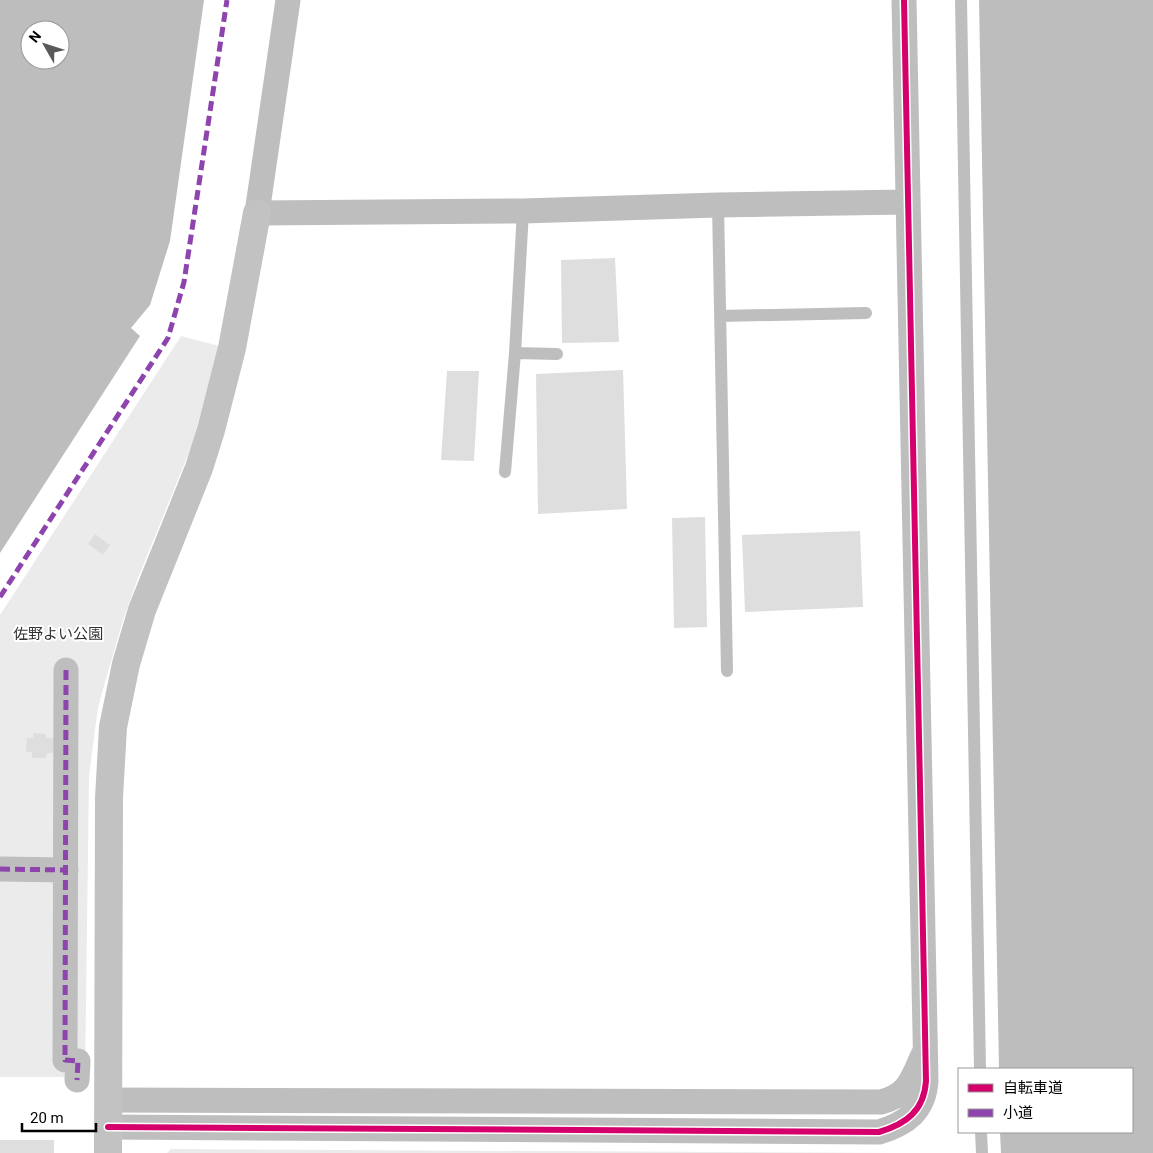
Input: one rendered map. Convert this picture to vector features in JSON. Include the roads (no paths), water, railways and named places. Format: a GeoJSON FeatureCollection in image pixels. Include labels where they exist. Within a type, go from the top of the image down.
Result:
{"type":"FeatureCollection","features":[{"type":"Feature","properties":{"kind":"street"},"geometry":{"type":"LineString","coordinates":[[288,0],[258,213],[232,348],[199,468],[142,610],[113,727],[108,798],[108,1140],[879,1132],[898,1125],[909,1118],[922,1101],[925,1092],[925,1051],[904,0]]}},
{"type":"Feature","properties":{"kind":"street"},"geometry":{"type":"LineString","coordinates":[[258,213],[523,211],[907,202]]}},
{"type":"Feature","properties":{"kind":"street"},"geometry":{"type":"LineString","coordinates":[[66,670],[65,1060],[78,1061],[76,1080]]}},
{"type":"Feature","properties":{"kind":"street"},"geometry":{"type":"LineString","coordinates":[[0,869],[66,870]]}},
{"type":"Feature","properties":{"kind":"street"},"geometry":{"type":"LineString","coordinates":[[108,1100],[882,1102],[894,1099],[902,1094],[913,1077],[925,1051]]}},
{"type":"Feature","properties":{"kind":"lane"},"geometry":{"type":"LineString","coordinates":[[961,0],[980,1068]]}},
{"type":"Feature","properties":{"kind":"lane"},"geometry":{"type":"LineString","coordinates":[[718,205],[727,671]]}},
{"type":"Feature","properties":{"kind":"lane"},"geometry":{"type":"LineString","coordinates":[[505,472],[515,353],[523,211]]}},
{"type":"Feature","properties":{"kind":"lane"},"geometry":{"type":"LineString","coordinates":[[720,316],[866,314]]}},
{"type":"Feature","properties":{"kind":"lane"},"geometry":{"type":"LineString","coordinates":[[515,353],[557,354]]}},
{"type":"Feature","properties":{"kind":"lane"},"geometry":{"type":"LineString","coordinates":[[981,1133],[982,1153]]}},
{"type":"Feature","properties":{"kind":"park label","name":"佐野よい公園"},"geometry":{"type":"Point","coordinates":[58,634]}}]}
